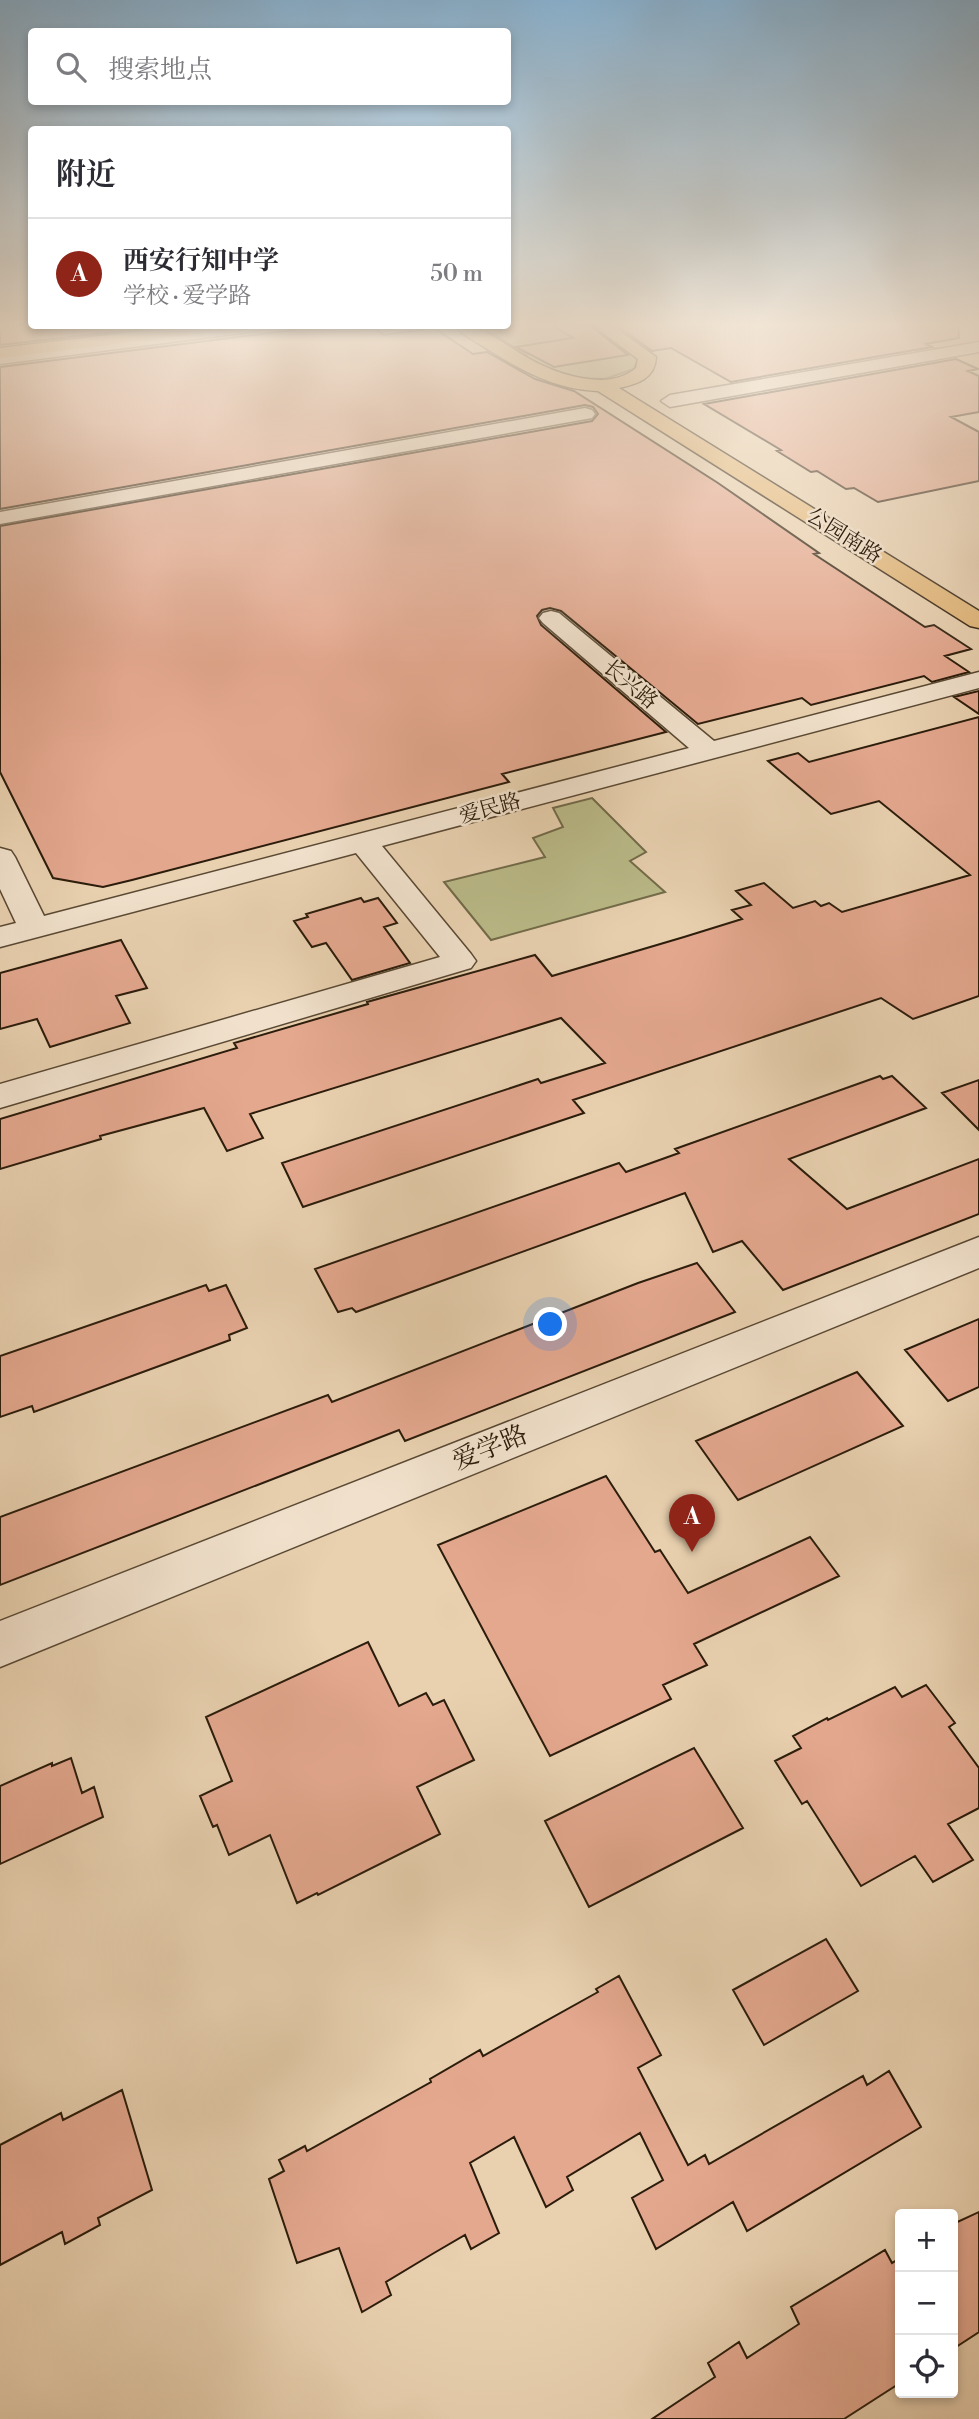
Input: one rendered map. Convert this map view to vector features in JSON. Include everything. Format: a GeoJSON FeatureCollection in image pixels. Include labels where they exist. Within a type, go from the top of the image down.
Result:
{"type":"FeatureCollection","features":[{"type":"Feature","properties":{"kind":"main road","name":"公园南路"},"geometry":{"type":"LineString","coordinates":[[685,437],[979,621]]}},
{"type":"Feature","properties":{"kind":"street"},"geometry":{"type":"LineString","coordinates":[[0,518],[456,437]]}},
{"type":"Feature","properties":{"kind":"street","name":"长兴路"},"geometry":{"type":"LineString","coordinates":[[551,618],[709,751]]}},
{"type":"Feature","properties":{"kind":"street","name":"爱民路"},"geometry":{"type":"LineString","coordinates":[[0,937],[979,680]]}},
{"type":"Feature","properties":{"kind":"street"},"geometry":{"type":"LineString","coordinates":[[0,1096],[460,961],[363,842]]}},
{"type":"Feature","properties":{"kind":"street"},"geometry":{"type":"LineString","coordinates":[[0,857],[34,929]]}},
{"type":"Feature","properties":{"kind":"street","name":"爱学路"},"geometry":{"type":"LineString","coordinates":[[0,1644],[979,1252]]}},
{"type":"Feature","properties":{"kind":"green space"},"geometry":{"type":"Polygon","coordinates":[[[592,798],[646,852],[630,861],[665,892],[491,940],[444,882],[545,857],[533,838],[563,827],[553,808],[592,798]]]}},
{"type":"Feature","properties":{"kind":"building"},"geometry":{"type":"Polygon","coordinates":[[[0,437],[406,437],[0,509],[0,437]]]}},
{"type":"Feature","properties":{"kind":"building"},"geometry":{"type":"Polygon","coordinates":[[[502,437],[646,437],[718,483],[819,553],[814,554],[925,627],[934,625],[971,649],[945,656],[969,672],[932,682],[924,676],[811,705],[802,698],[698,724],[561,611],[550,608],[542,610],[537,616],[541,625],[666,732],[502,774],[509,782],[103,887],[53,878],[0,772],[0,526],[502,437]]]}},
{"type":"Feature","properties":{"kind":"building"},"geometry":{"type":"Polygon","coordinates":[[[759,437],[979,437],[979,481],[878,502],[854,488],[846,489],[817,471],[811,472],[777,451],[781,450],[759,437]]]}},
{"type":"Feature","properties":{"kind":"building"},"geometry":{"type":"Polygon","coordinates":[[[979,691],[979,714],[954,697],[979,691]]]}},
{"type":"Feature","properties":{"kind":"building"},"geometry":{"type":"Polygon","coordinates":[[[979,717],[979,996],[913,1019],[881,998],[573,1100],[584,1113],[303,1207],[282,1163],[538,1079],[541,1083],[605,1063],[561,1018],[250,1114],[263,1138],[227,1151],[204,1108],[100,1136],[101,1139],[0,1169],[0,1119],[237,1048],[234,1043],[368,1004],[367,1002],[535,955],[552,976],[684,937],[742,919],[732,910],[751,905],[736,891],[764,883],[793,908],[815,901],[821,906],[829,903],[842,912],[970,875],[879,801],[831,814],[768,761],[798,753],[809,762],[979,717]]]}},
{"type":"Feature","properties":{"kind":"building"},"geometry":{"type":"Polygon","coordinates":[[[361,898],[364,902],[378,898],[397,923],[384,927],[410,963],[352,980],[326,943],[312,947],[294,921],[308,917],[306,914],[361,898]]]}},
{"type":"Feature","properties":{"kind":"building"},"geometry":{"type":"Polygon","coordinates":[[[121,940],[147,988],[116,996],[130,1023],[50,1047],[37,1019],[0,1029],[0,973],[121,940]]]}},
{"type":"Feature","properties":{"kind":"building"},"geometry":{"type":"Polygon","coordinates":[[[880,1076],[883,1079],[892,1076],[926,1108],[789,1159],[847,1209],[979,1159],[979,1214],[783,1290],[742,1241],[713,1252],[685,1193],[356,1312],[352,1308],[338,1312],[315,1269],[619,1163],[626,1172],[679,1153],[675,1149],[880,1076]]]}},
{"type":"Feature","properties":{"kind":"building"},"geometry":{"type":"Polygon","coordinates":[[[979,1080],[979,1130],[942,1093],[979,1080]]]}},
{"type":"Feature","properties":{"kind":"building"},"geometry":{"type":"Polygon","coordinates":[[[697,1263],[735,1312],[405,1441],[399,1430],[0,1585],[0,1517],[328,1395],[332,1402],[638,1283],[697,1263]]]}},
{"type":"Feature","properties":{"kind":"building"},"geometry":{"type":"Polygon","coordinates":[[[206,1285],[209,1291],[226,1285],[247,1328],[229,1335],[230,1340],[34,1412],[32,1406],[0,1417],[0,1356],[206,1285]]]}},
{"type":"Feature","properties":{"kind":"building"},"geometry":{"type":"Polygon","coordinates":[[[979,1319],[979,1387],[948,1401],[905,1350],[979,1319]]]}},
{"type":"Feature","properties":{"kind":"building"},"geometry":{"type":"Polygon","coordinates":[[[857,1372],[903,1426],[738,1500],[696,1441],[857,1372]]]}},
{"type":"Feature","properties":{"kind":"building"},"geometry":{"type":"Polygon","coordinates":[[[606,1476],[655,1552],[660,1550],[688,1593],[810,1537],[839,1576],[694,1644],[707,1665],[663,1685],[671,1699],[550,1756],[438,1545],[606,1476]]]}},
{"type":"Feature","properties":{"kind":"building"},"geometry":{"type":"Polygon","coordinates":[[[368,1642],[399,1706],[426,1693],[433,1705],[444,1700],[474,1760],[417,1787],[440,1834],[297,1903],[270,1835],[229,1855],[217,1825],[213,1827],[200,1796],[232,1781],[206,1717],[368,1642]]]}},
{"type":"Feature","properties":{"kind":"building"},"geometry":{"type":"Polygon","coordinates":[[[926,1685],[955,1723],[949,1727],[979,1768],[979,1808],[948,1824],[973,1860],[933,1882],[915,1856],[861,1886],[807,1801],[802,1804],[775,1761],[801,1748],[793,1736],[827,1718],[828,1720],[895,1687],[902,1697],[926,1685]]]}},
{"type":"Feature","properties":{"kind":"building"},"geometry":{"type":"Polygon","coordinates":[[[694,1748],[743,1828],[589,1907],[545,1821],[694,1748]]]}},
{"type":"Feature","properties":{"kind":"building"},"geometry":{"type":"Polygon","coordinates":[[[71,1758],[82,1793],[94,1787],[103,1817],[0,1864],[0,1786],[52,1763],[52,1766],[71,1758]]]}},
{"type":"Feature","properties":{"kind":"building"},"geometry":{"type":"Polygon","coordinates":[[[826,1939],[858,1991],[764,2045],[733,1990],[826,1939]]]}},
{"type":"Feature","properties":{"kind":"building"},"geometry":{"type":"Polygon","coordinates":[[[619,1976],[661,2055],[638,2068],[688,2165],[705,2155],[709,2164],[863,2076],[867,2085],[889,2071],[921,2127],[747,2231],[733,2202],[656,2249],[632,2198],[663,2180],[640,2133],[567,2177],[573,2190],[546,2207],[514,2137],[470,2163],[499,2233],[471,2249],[465,2235],[386,2282],[391,2295],[362,2312],[339,2248],[297,2263],[269,2179],[284,2171],[279,2160],[305,2146],[307,2151],[431,2082],[430,2079],[480,2050],[483,2056],[598,1992],[596,1989],[619,1976]]]}},
{"type":"Feature","properties":{"kind":"building"},"geometry":{"type":"Polygon","coordinates":[[[122,2090],[152,2190],[98,2218],[100,2225],[65,2244],[62,2232],[0,2265],[0,2145],[61,2113],[63,2120],[122,2090]]]}},
{"type":"Feature","properties":{"kind":"building"},"geometry":{"type":"Polygon","coordinates":[[[979,2212],[979,2332],[958,2346],[958,2272],[958,2222],[979,2212]]]}},
{"type":"Feature","properties":{"kind":"building"},"geometry":{"type":"Polygon","coordinates":[[[885,2250],[892,2263],[895,2261],[895,2386],[844,2419],[652,2419],[715,2377],[708,2363],[739,2342],[747,2358],[799,2324],[791,2307],[885,2250]]]}},
{"type":"Feature","properties":{"kind":"place","name":"西安行知中学"},"geometry":{"type":"Point","coordinates":[692,1552]}}]}
